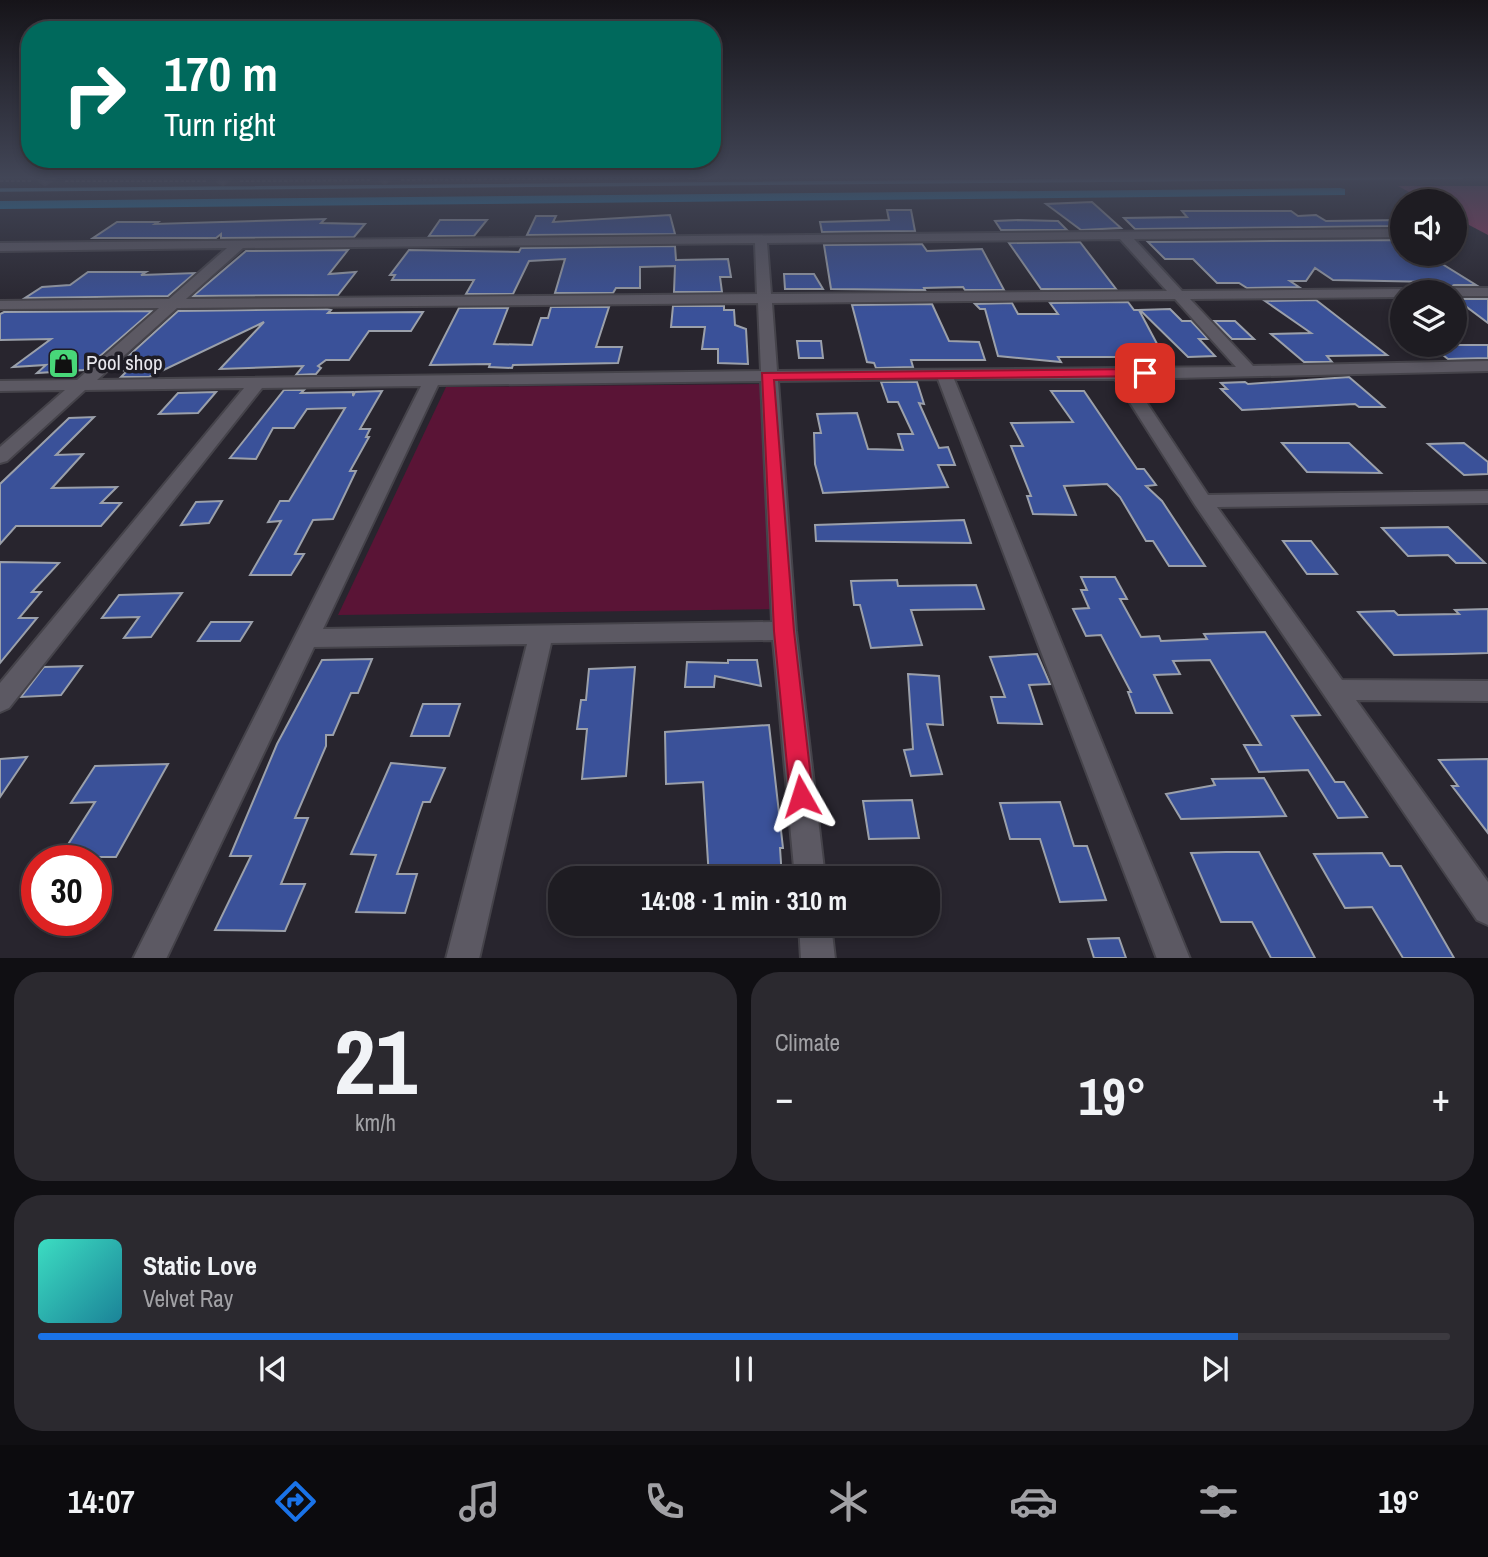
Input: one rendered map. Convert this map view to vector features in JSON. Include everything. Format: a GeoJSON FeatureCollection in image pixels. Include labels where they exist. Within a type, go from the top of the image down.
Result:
{"type":"FeatureCollection","features":[{"type":"Feature","properties":{"kind":"street"},"geometry":{"type":"LineString","coordinates":[[0,247],[1390,233]]}},
{"type":"Feature","properties":{"kind":"street"},"geometry":{"type":"LineString","coordinates":[[1124,236],[1248,370]]}},
{"type":"Feature","properties":{"kind":"street"},"geometry":{"type":"LineString","coordinates":[[761,239],[784,631],[809,866]]}},
{"type":"Feature","properties":{"kind":"street"},"geometry":{"type":"LineString","coordinates":[[0,457],[169,304],[240,244]]}},
{"type":"Feature","properties":{"kind":"street"},"geometry":{"type":"LineString","coordinates":[[1467,292],[1488,292]]}},
{"type":"Feature","properties":{"kind":"street"},"geometry":{"type":"LineString","coordinates":[[0,305],[1390,293]]}},
{"type":"Feature","properties":{"kind":"street"},"geometry":{"type":"LineString","coordinates":[[0,386],[1120,374],[1488,366]]}},
{"type":"Feature","properties":{"kind":"street"},"geometry":{"type":"LineString","coordinates":[[944,374],[1174,958]]}},
{"type":"Feature","properties":{"kind":"street"},"geometry":{"type":"LineString","coordinates":[[1120,374],[1202,501],[1488,909]]}},
{"type":"Feature","properties":{"kind":"street"},"geometry":{"type":"LineString","coordinates":[[149,958],[432,380]]}},
{"type":"Feature","properties":{"kind":"street"},"geometry":{"type":"LineString","coordinates":[[0,701],[258,382]]}},
{"type":"Feature","properties":{"kind":"street"},"geometry":{"type":"LineString","coordinates":[[1202,501],[1488,498]]}},
{"type":"Feature","properties":{"kind":"street"},"geometry":{"type":"LineString","coordinates":[[305,638],[784,631]]}},
{"type":"Feature","properties":{"kind":"street"},"geometry":{"type":"LineString","coordinates":[[462,958],[541,634]]}},
{"type":"Feature","properties":{"kind":"street"},"geometry":{"type":"LineString","coordinates":[[1337,690],[1488,691]]}},
{"type":"Feature","properties":{"kind":"street"},"geometry":{"type":"LineString","coordinates":[[816,936],[818,958]]}},
{"type":"Feature","properties":{"kind":"shaded area"},"geometry":{"type":"Polygon","coordinates":[[[1467,222],[1488,222],[1488,235],[1467,224],[1467,222]]]}},
{"type":"Feature","properties":{"kind":"shaded area"},"geometry":{"type":"Polygon","coordinates":[[[767,384],[786,609],[338,615],[446,387],[767,384]]]}},
{"type":"Feature","properties":{"kind":"building"},"geometry":{"type":"Polygon","coordinates":[[[117,222],[158,222],[155,224],[322,222],[365,224],[354,237],[221,238],[221,234],[216,238],[93,238],[117,222]]]}},
{"type":"Feature","properties":{"kind":"building"},"geometry":{"type":"Polygon","coordinates":[[[439,222],[486,222],[474,236],[429,236],[439,222]]]}},
{"type":"Feature","properties":{"kind":"building"},"geometry":{"type":"Polygon","coordinates":[[[533,222],[672,222],[675,234],[527,235],[533,222]]]}},
{"type":"Feature","properties":{"kind":"building"},"geometry":{"type":"Polygon","coordinates":[[[820,222],[913,222],[915,231],[822,232],[820,222]]]}},
{"type":"Feature","properties":{"kind":"building"},"geometry":{"type":"Polygon","coordinates":[[[995,222],[1059,222],[1067,230],[1001,230],[995,222]]]}},
{"type":"Feature","properties":{"kind":"building"},"geometry":{"type":"Polygon","coordinates":[[[1070,222],[1114,222],[1121,228],[1081,230],[1070,222]]]}},
{"type":"Feature","properties":{"kind":"building"},"geometry":{"type":"Polygon","coordinates":[[[1128,222],[1390,222],[1390,226],[1135,229],[1128,222]]]}},
{"type":"Feature","properties":{"kind":"building"},"geometry":{"type":"Polygon","coordinates":[[[1390,240],[1390,266],[1445,266],[1476,285],[1467,285],[1467,280],[1333,280],[1315,268],[1306,281],[1290,281],[1299,287],[1247,288],[1239,283],[1217,283],[1193,259],[1165,259],[1148,242],[1390,240]]]}},
{"type":"Feature","properties":{"kind":"building"},"geometry":{"type":"Polygon","coordinates":[[[1080,242],[1116,289],[1041,289],[1009,243],[1080,242]]]}},
{"type":"Feature","properties":{"kind":"building"},"geometry":{"type":"Polygon","coordinates":[[[922,244],[927,251],[982,249],[1004,290],[965,290],[963,287],[924,288],[925,290],[831,289],[824,245],[922,244]]]}},
{"type":"Feature","properties":{"kind":"building"},"geometry":{"type":"Polygon","coordinates":[[[675,246],[676,260],[728,259],[731,277],[720,277],[722,292],[674,292],[675,266],[640,267],[640,288],[616,288],[613,293],[555,293],[565,259],[529,261],[513,294],[466,294],[474,280],[392,280],[395,275],[390,275],[409,250],[519,252],[521,248],[675,246]]]}},
{"type":"Feature","properties":{"kind":"building"},"geometry":{"type":"Polygon","coordinates":[[[348,250],[329,274],[356,272],[338,295],[193,296],[246,251],[348,250]]]}},
{"type":"Feature","properties":{"kind":"building"},"geometry":{"type":"Polygon","coordinates":[[[88,272],[146,272],[141,275],[195,273],[168,296],[25,298],[42,287],[70,285],[88,272]]]}},
{"type":"Feature","properties":{"kind":"building"},"geometry":{"type":"Polygon","coordinates":[[[784,274],[814,274],[823,289],[785,289],[784,274]]]}},
{"type":"Feature","properties":{"kind":"building"},"geometry":{"type":"Polygon","coordinates":[[[1467,299],[1488,299],[1488,323],[1467,307],[1467,299]]]}},
{"type":"Feature","properties":{"kind":"building"},"geometry":{"type":"Polygon","coordinates":[[[1316,300],[1387,355],[1327,356],[1332,362],[1304,362],[1271,334],[1311,333],[1265,301],[1316,300]]]}},
{"type":"Feature","properties":{"kind":"building"},"geometry":{"type":"Polygon","coordinates":[[[1128,302],[1134,310],[1139,310],[1164,357],[1058,357],[1061,362],[998,356],[985,309],[980,309],[975,304],[1012,303],[1018,314],[1058,314],[1050,303],[1128,302]]]}},
{"type":"Feature","properties":{"kind":"building"},"geometry":{"type":"Polygon","coordinates":[[[932,304],[949,341],[979,342],[985,360],[911,360],[913,367],[876,368],[874,363],[867,362],[852,305],[932,304]]]}},
{"type":"Feature","properties":{"kind":"building"},"geometry":{"type":"Polygon","coordinates":[[[673,306],[724,306],[724,310],[734,310],[735,325],[746,329],[748,364],[718,363],[718,349],[702,349],[705,327],[671,327],[673,306]]]}},
{"type":"Feature","properties":{"kind":"building"},"geometry":{"type":"Polygon","coordinates":[[[551,307],[609,307],[596,347],[622,347],[618,363],[513,365],[512,368],[489,367],[490,364],[430,365],[459,308],[508,308],[494,344],[532,345],[541,318],[548,318],[551,307]]]}},
{"type":"Feature","properties":{"kind":"building"},"geometry":{"type":"Polygon","coordinates":[[[1170,309],[1182,321],[1191,321],[1208,339],[1199,339],[1215,356],[1188,357],[1140,310],[1170,309]]]}},
{"type":"Feature","properties":{"kind":"building"},"geometry":{"type":"Polygon","coordinates":[[[331,310],[328,313],[423,312],[411,331],[369,331],[349,360],[326,360],[318,366],[321,368],[316,374],[296,375],[303,366],[220,369],[264,322],[149,377],[121,377],[127,371],[114,369],[178,311],[331,310]]]}},
{"type":"Feature","properties":{"kind":"building"},"geometry":{"type":"Polygon","coordinates":[[[152,311],[84,370],[37,373],[46,365],[13,367],[51,339],[0,340],[0,314],[4,312],[152,311]]]}},
{"type":"Feature","properties":{"kind":"building"},"geometry":{"type":"Polygon","coordinates":[[[1214,321],[1235,321],[1254,339],[1232,339],[1214,321]]]}},
{"type":"Feature","properties":{"kind":"building"},"geometry":{"type":"Polygon","coordinates":[[[797,341],[821,341],[823,358],[799,358],[797,341]]]}},
{"type":"Feature","properties":{"kind":"building"},"geometry":{"type":"Polygon","coordinates":[[[1467,345],[1488,345],[1488,358],[1445,357],[1467,357],[1467,345]]]}},
{"type":"Feature","properties":{"kind":"building"},"geometry":{"type":"Polygon","coordinates":[[[1349,377],[1384,407],[1359,407],[1355,404],[1242,410],[1221,389],[1227,389],[1221,383],[1248,384],[1349,377]]]}},
{"type":"Feature","properties":{"kind":"building"},"geometry":{"type":"Polygon","coordinates":[[[881,382],[917,382],[924,404],[919,403],[939,448],[948,447],[955,465],[938,465],[948,487],[823,493],[815,464],[814,433],[821,433],[817,414],[857,413],[868,449],[903,450],[898,434],[913,434],[898,402],[888,402],[881,382]]]}},
{"type":"Feature","properties":{"kind":"building"},"geometry":{"type":"Polygon","coordinates":[[[284,390],[304,390],[301,393],[353,392],[353,396],[355,392],[382,391],[360,429],[370,429],[366,437],[369,437],[350,471],[356,471],[333,519],[313,520],[295,554],[304,554],[291,575],[250,575],[281,521],[268,522],[280,501],[289,501],[345,408],[307,409],[294,428],[273,428],[256,459],[230,458],[284,390]]]}},
{"type":"Feature","properties":{"kind":"building"},"geometry":{"type":"Polygon","coordinates":[[[1051,391],[1084,391],[1137,469],[1144,469],[1156,485],[1146,486],[1162,501],[1205,566],[1169,566],[1153,541],[1146,541],[1120,497],[1107,484],[1064,486],[1076,515],[1033,514],[1027,496],[1031,496],[1011,446],[1023,446],[1011,423],[1073,422],[1051,391]]]}},
{"type":"Feature","properties":{"kind":"building"},"geometry":{"type":"Polygon","coordinates":[[[216,392],[198,413],[159,414],[178,393],[216,392]]]}},
{"type":"Feature","properties":{"kind":"building"},"geometry":{"type":"Polygon","coordinates":[[[94,417],[56,455],[83,454],[52,488],[117,487],[101,503],[121,503],[101,526],[16,526],[0,544],[0,484],[69,418],[94,417]]]}},
{"type":"Feature","properties":{"kind":"building"},"geometry":{"type":"Polygon","coordinates":[[[1282,443],[1349,443],[1381,473],[1307,472],[1282,443]]]}},
{"type":"Feature","properties":{"kind":"building"},"geometry":{"type":"Polygon","coordinates":[[[1464,443],[1488,462],[1488,474],[1464,475],[1428,444],[1464,443]]]}},
{"type":"Feature","properties":{"kind":"building"},"geometry":{"type":"Polygon","coordinates":[[[222,501],[209,523],[181,525],[196,502],[222,501]]]}},
{"type":"Feature","properties":{"kind":"building"},"geometry":{"type":"Polygon","coordinates":[[[964,520],[971,543],[816,541],[815,525],[964,520]]]}},
{"type":"Feature","properties":{"kind":"building"},"geometry":{"type":"Polygon","coordinates":[[[1448,527],[1485,563],[1456,563],[1448,555],[1408,556],[1382,528],[1448,527]]]}},
{"type":"Feature","properties":{"kind":"building"},"geometry":{"type":"Polygon","coordinates":[[[1283,541],[1311,541],[1337,574],[1307,574],[1283,541]]]}},
{"type":"Feature","properties":{"kind":"building"},"geometry":{"type":"Polygon","coordinates":[[[0,562],[59,563],[32,592],[41,592],[19,618],[37,618],[0,663],[0,562]]]}},
{"type":"Feature","properties":{"kind":"building"},"geometry":{"type":"Polygon","coordinates":[[[1081,577],[1115,577],[1127,599],[1120,599],[1141,637],[1159,636],[1161,641],[1207,639],[1204,634],[1265,632],[1320,715],[1292,716],[1335,782],[1344,782],[1367,817],[1338,818],[1308,770],[1259,772],[1244,745],[1261,745],[1210,660],[1173,661],[1180,674],[1154,675],[1172,713],[1136,713],[1128,692],[1131,692],[1101,635],[1086,636],[1073,609],[1089,608],[1081,590],[1087,590],[1081,577]]]}},
{"type":"Feature","properties":{"kind":"building"},"geometry":{"type":"Polygon","coordinates":[[[897,580],[898,586],[976,585],[984,609],[911,610],[922,645],[871,648],[860,605],[854,605],[851,581],[897,580]]]}},
{"type":"Feature","properties":{"kind":"building"},"geometry":{"type":"Polygon","coordinates":[[[182,593],[151,637],[124,638],[139,617],[102,618],[119,595],[182,593]]]}},
{"type":"Feature","properties":{"kind":"building"},"geometry":{"type":"Polygon","coordinates":[[[1488,609],[1488,653],[1452,654],[1394,655],[1358,612],[1394,611],[1398,615],[1459,614],[1455,610],[1488,609]]]}},
{"type":"Feature","properties":{"kind":"building"},"geometry":{"type":"Polygon","coordinates":[[[211,622],[252,622],[240,641],[198,641],[211,622]]]}},
{"type":"Feature","properties":{"kind":"building"},"geometry":{"type":"Polygon","coordinates":[[[1037,654],[1050,684],[1029,685],[1042,724],[998,723],[991,697],[1005,697],[990,657],[1037,654]]]}},
{"type":"Feature","properties":{"kind":"building"},"geometry":{"type":"Polygon","coordinates":[[[372,659],[358,693],[351,693],[333,735],[326,735],[326,746],[295,818],[308,818],[281,884],[305,884],[285,931],[215,930],[251,856],[230,856],[277,744],[322,660],[372,659]]]}},
{"type":"Feature","properties":{"kind":"building"},"geometry":{"type":"Polygon","coordinates":[[[728,660],[757,660],[761,686],[715,676],[714,687],[685,687],[687,662],[728,663],[728,660]]]}},
{"type":"Feature","properties":{"kind":"building"},"geometry":{"type":"Polygon","coordinates":[[[82,666],[61,695],[21,697],[44,667],[82,666]]]}},
{"type":"Feature","properties":{"kind":"building"},"geometry":{"type":"Polygon","coordinates":[[[635,667],[626,776],[582,779],[587,729],[577,729],[581,700],[586,700],[589,669],[635,667]]]}},
{"type":"Feature","properties":{"kind":"building"},"geometry":{"type":"Polygon","coordinates":[[[908,674],[939,676],[943,725],[927,724],[942,774],[911,776],[904,750],[913,749],[908,674]]]}},
{"type":"Feature","properties":{"kind":"building"},"geometry":{"type":"Polygon","coordinates":[[[423,704],[460,704],[449,736],[411,736],[423,704]]]}},
{"type":"Feature","properties":{"kind":"building"},"geometry":{"type":"Polygon","coordinates":[[[769,725],[783,848],[780,848],[781,866],[708,866],[703,782],[666,784],[665,732],[769,725]]]}},
{"type":"Feature","properties":{"kind":"building"},"geometry":{"type":"Polygon","coordinates":[[[27,757],[0,797],[0,759],[27,757]]]}},
{"type":"Feature","properties":{"kind":"building"},"geometry":{"type":"Polygon","coordinates":[[[1488,759],[1488,833],[1452,786],[1458,786],[1439,760],[1488,759]]]}},
{"type":"Feature","properties":{"kind":"building"},"geometry":{"type":"Polygon","coordinates":[[[391,763],[445,768],[430,802],[423,802],[397,874],[417,874],[405,913],[356,912],[376,855],[351,854],[391,763]]]}},
{"type":"Feature","properties":{"kind":"building"},"geometry":{"type":"Polygon","coordinates":[[[168,764],[116,857],[112,857],[112,845],[68,845],[95,802],[71,803],[95,766],[168,764]]]}},
{"type":"Feature","properties":{"kind":"building"},"geometry":{"type":"Polygon","coordinates":[[[1264,778],[1286,816],[1181,819],[1166,794],[1215,785],[1212,779],[1264,778]]]}},
{"type":"Feature","properties":{"kind":"building"},"geometry":{"type":"Polygon","coordinates":[[[912,800],[919,838],[869,839],[863,801],[912,800]]]}},
{"type":"Feature","properties":{"kind":"building"},"geometry":{"type":"Polygon","coordinates":[[[1060,802],[1074,846],[1087,846],[1106,900],[1060,902],[1040,839],[1010,839],[1000,803],[1060,802]]]}},
{"type":"Feature","properties":{"kind":"building"},"geometry":{"type":"Polygon","coordinates":[[[1259,852],[1315,958],[1271,958],[1252,922],[1221,922],[1191,853],[1259,852]]]}},
{"type":"Feature","properties":{"kind":"building"},"geometry":{"type":"Polygon","coordinates":[[[1382,853],[1390,866],[1401,866],[1454,958],[1403,958],[1372,907],[1345,908],[1314,854],[1382,853]]]}},
{"type":"Feature","properties":{"kind":"building"},"geometry":{"type":"Polygon","coordinates":[[[1119,938],[1126,958],[1094,958],[1088,939],[1119,938]]]}},
{"type":"Feature","properties":{"kind":"place","name":"Pool shop"},"geometry":{"type":"Point","coordinates":[63,363]}},
{"type":"Feature","properties":{"kind":"route"},"geometry":{"type":"LineString","coordinates":[[801,796],[784,631],[767,376],[1145,373]]}}]}
